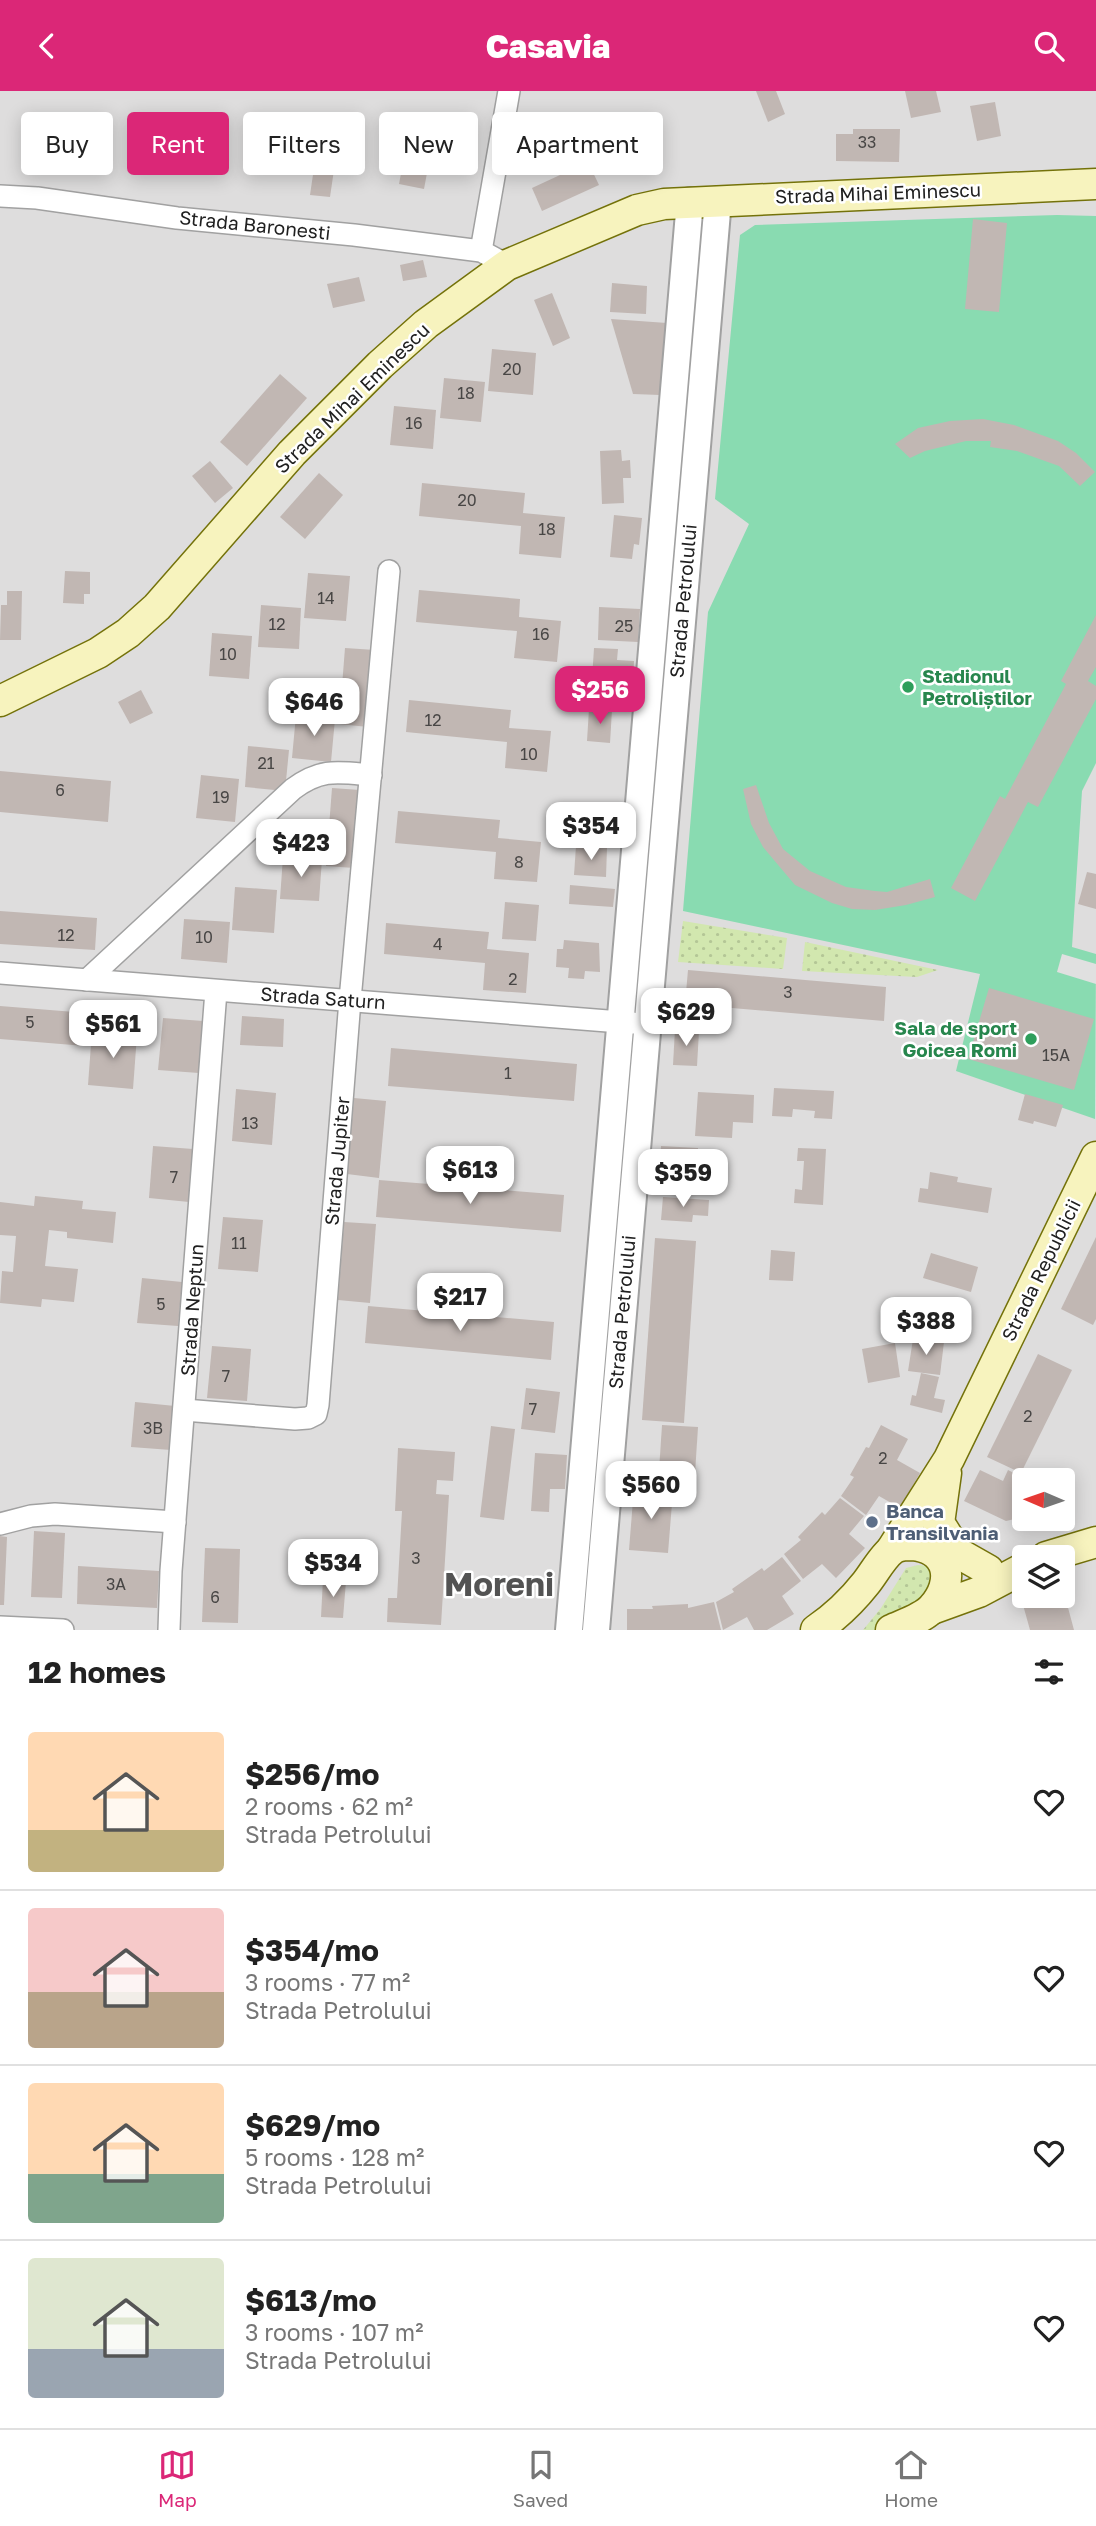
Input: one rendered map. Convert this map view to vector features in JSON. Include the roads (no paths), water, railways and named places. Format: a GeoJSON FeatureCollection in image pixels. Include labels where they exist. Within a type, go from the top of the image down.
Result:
{"type":"FeatureCollection","features":[{"type":"Feature","properties":{"kind":"main road","name":"Strada Mihai Eminescu"},"geometry":{"type":"LineString","coordinates":[[0,701],[98,653],[128,633],[157,607],[292,453],[380,365],[426,324],[507,265],[637,211],[664,204],[704,200],[1096,184]]}},
{"type":"Feature","properties":{"kind":"main road","name":"Strada Republicii"},"geometry":{"type":"LineString","coordinates":[[816,1630],[849,1603],[892,1549],[949,1459],[1096,1157]]}},
{"type":"Feature","properties":{"kind":"main road","name":"Strada Republicii"},"geometry":{"type":"LineString","coordinates":[[932,1609],[942,1594],[946,1579],[941,1558],[939,1519],[949,1459]]}},
{"type":"Feature","properties":{"kind":"main road"},"geometry":{"type":"LineString","coordinates":[[939,1519],[946,1536],[958,1553],[988,1570]]}},
{"type":"Feature","properties":{"kind":"main road"},"geometry":{"type":"LineString","coordinates":[[1075,1548],[1096,1542]]}},
{"type":"Feature","properties":{"kind":"main road"},"geometry":{"type":"LineString","coordinates":[[892,1549],[905,1545],[922,1546],[941,1558],[976,1571],[1012,1565]]}},
{"type":"Feature","properties":{"kind":"main road"},"geometry":{"type":"LineString","coordinates":[[891,1630],[932,1609],[968,1597],[1012,1574]]}},
{"type":"Feature","properties":{"kind":"street"},"geometry":{"type":"LineString","coordinates":[[481,251],[509,91]]}},
{"type":"Feature","properties":{"kind":"street","name":"Strada Baronesti"},"geometry":{"type":"LineString","coordinates":[[0,196],[37,198],[177,218],[354,235],[481,251],[507,265]]}},
{"type":"Feature","properties":{"kind":"street","name":"Strada Petrolului"},"geometry":{"type":"LineString","coordinates":[[569,1630],[611,1287],[633,1023],[661,543],[704,200]]}},
{"type":"Feature","properties":{"kind":"street","name":"Strada Petrolului"},"geometry":{"type":"LineString","coordinates":[[633,1023],[688,545],[704,200]]}},
{"type":"Feature","properties":{"kind":"street"},"geometry":{"type":"LineString","coordinates":[[661,543],[688,545]]}},
{"type":"Feature","properties":{"kind":"street","name":"Strada Jupiter"},"geometry":{"type":"LineString","coordinates":[[184,1410],[295,1419],[309,1418],[316,1414],[389,571]]}},
{"type":"Feature","properties":{"kind":"street"},"geometry":{"type":"LineString","coordinates":[[87,980],[308,778],[335,772],[371,775]]}},
{"type":"Feature","properties":{"kind":"street","name":"Strada Saturn"},"geometry":{"type":"LineString","coordinates":[[0,974],[633,1023]]}},
{"type":"Feature","properties":{"kind":"street","name":"Strada Neptun"},"geometry":{"type":"LineString","coordinates":[[169,1630],[216,991]]}},
{"type":"Feature","properties":{"kind":"street","name":"Strada Petrolului"},"geometry":{"type":"LineString","coordinates":[[596,1630],[611,1287]]}},
{"type":"Feature","properties":{"kind":"street"},"geometry":{"type":"LineString","coordinates":[[0,1524],[31,1516],[55,1514],[175,1522]]}},
{"type":"Feature","properties":{"kind":"street"},"geometry":{"type":"LineString","coordinates":[[0,1627],[63,1630]]}},
{"type":"Feature","properties":{"kind":"place","name":"Stadionul Petroliștilor"},"geometry":{"type":"Point","coordinates":[908,687]}},
{"type":"Feature","properties":{"kind":"place","name":"Sala de sport Goicea Romi"},"geometry":{"type":"Point","coordinates":[1031,1039]}},
{"type":"Feature","properties":{"kind":"place","name":"Banca Transilvania"},"geometry":{"type":"Point","coordinates":[872,1522]}},
{"type":"Feature","properties":{"kind":"district","name":"Moreni"},"geometry":{"type":"Point","coordinates":[499,1584]}}]}
